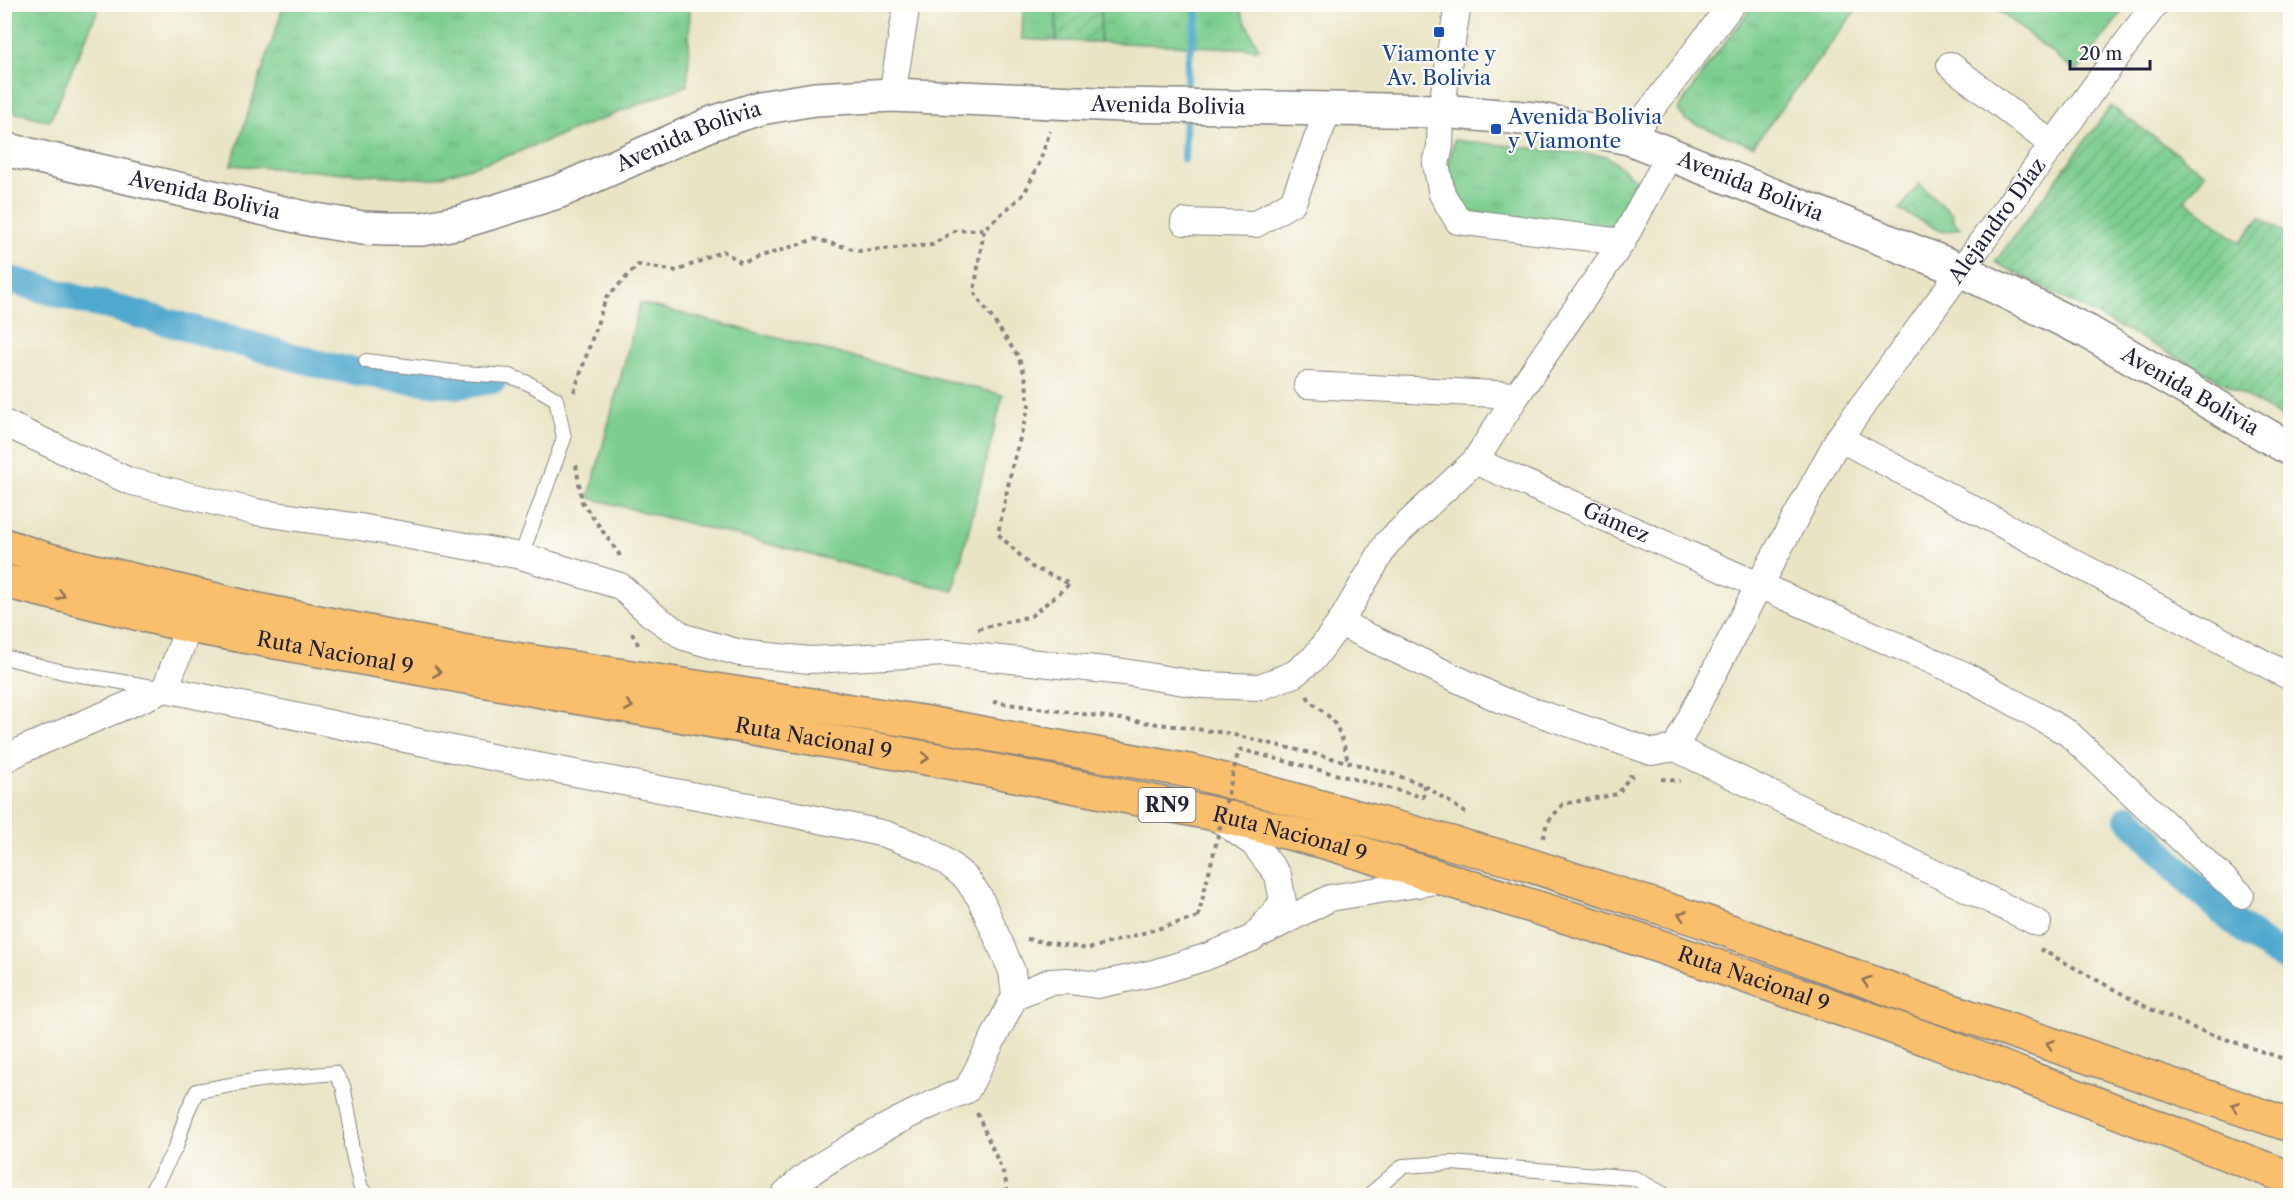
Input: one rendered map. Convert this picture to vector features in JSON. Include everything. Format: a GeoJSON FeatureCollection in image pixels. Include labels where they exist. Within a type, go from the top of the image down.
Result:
{"type":"FeatureCollection","features":[{"type":"Feature","properties":{"kind":"highway","name":"Ruta Nacional 9"},"geometry":{"type":"LineString","coordinates":[[4,545],[45,559],[258,610],[462,651],[911,720],[1194,771],[1543,869],[1702,921],[1879,986],[2290,1125]]}},
{"type":"Feature","properties":{"kind":"highway","name":"Ruta Nacional 9"},"geometry":{"type":"LineString","coordinates":[[4,581],[189,626],[558,694],[954,763],[1210,813],[1325,842],[1638,939],[1933,1041],[2290,1178]]}},
{"type":"Feature","properties":{"kind":"street"},"geometry":{"type":"LineString","coordinates":[[892,95],[907,4]]}},
{"type":"Feature","properties":{"kind":"street"},"geometry":{"type":"LineString","coordinates":[[1458,4],[1441,111],[1440,146],[1436,164],[1442,194],[1458,222],[1622,242]]}},
{"type":"Feature","properties":{"kind":"street"},"geometry":{"type":"LineString","coordinates":[[1629,138],[1732,4]]}},
{"type":"Feature","properties":{"kind":"street","name":"Alejandro Díaz"},"geometry":{"type":"LineString","coordinates":[[1675,748],[1759,585],[1839,438],[2155,4]]}},
{"type":"Feature","properties":{"kind":"street"},"geometry":{"type":"LineString","coordinates":[[1950,65],[2053,144]]}},
{"type":"Feature","properties":{"kind":"street","name":"Avenida Bolivia"},"geometry":{"type":"LineString","coordinates":[[4,149],[309,219],[363,228],[422,228],[460,222],[560,191],[713,123],[760,108],[815,99],[892,95],[1249,109],[1441,111],[1535,119],[1629,138],[1961,270],[2088,332],[2290,449]]}},
{"type":"Feature","properties":{"kind":"street"},"geometry":{"type":"LineString","coordinates":[[1184,222],[1257,224],[1293,202],[1328,110]]}},
{"type":"Feature","properties":{"kind":"street"},"geometry":{"type":"LineString","coordinates":[[4,423],[129,481],[256,512],[360,527],[520,556],[620,586],[651,614],[684,637],[740,653],[810,660],[945,653],[1124,672],[1202,685],[1260,687],[1294,674],[1314,658],[1340,623],[1387,543],[1475,462],[1517,395],[1622,242],[1670,154]]}},
{"type":"Feature","properties":{"kind":"street"},"geometry":{"type":"LineString","coordinates":[[1307,385],[1517,395]]}},
{"type":"Feature","properties":{"kind":"street"},"geometry":{"type":"LineString","coordinates":[[1839,438],[2290,677]]}},
{"type":"Feature","properties":{"kind":"street","name":"Gámez"},"geometry":{"type":"LineString","coordinates":[[1475,462],[1967,676],[2068,733],[2241,895]]}},
{"type":"Feature","properties":{"kind":"street"},"geometry":{"type":"LineString","coordinates":[[1340,623],[1501,700],[1652,752],[1675,748],[2036,935]]}},
{"type":"Feature","properties":{"kind":"street"},"geometry":{"type":"LineString","coordinates":[[165,689],[189,626]]}},
{"type":"Feature","properties":{"kind":"street"},"geometry":{"type":"LineString","coordinates":[[4,760],[24,749],[165,689],[496,758],[802,816],[885,834],[926,849],[966,878],[980,898],[1012,971],[1015,996],[967,1090],[936,1101],[886,1126],[801,1177],[784,1196]]}},
{"type":"Feature","properties":{"kind":"street"},"geometry":{"type":"LineString","coordinates":[[1210,813],[1254,844],[1278,875],[1283,902],[1253,938]]}},
{"type":"Feature","properties":{"kind":"street"},"geometry":{"type":"LineString","coordinates":[[1015,996],[1049,982],[1069,981],[1097,985],[1131,979],[1206,957],[1253,938],[1330,898],[1443,880]]}},
{"type":"Feature","properties":{"kind":"lane"},"geometry":{"type":"LineString","coordinates":[[366,362],[510,376],[556,399],[564,438],[520,556]]}},
{"type":"Feature","properties":{"kind":"lane"},"geometry":{"type":"LineString","coordinates":[[4,657],[63,672],[165,689]]}},
{"type":"Feature","properties":{"kind":"lane"},"geometry":{"type":"LineString","coordinates":[[150,1196],[176,1147],[187,1112],[197,1091],[259,1080],[335,1073],[343,1086],[351,1126],[351,1145],[361,1189],[369,1196]]}},
{"type":"Feature","properties":{"kind":"lane"},"geometry":{"type":"LineString","coordinates":[[1368,1196],[1403,1166],[1452,1163],[1634,1178],[1667,1196]]}},
{"type":"Feature","properties":{"kind":"path"},"geometry":{"type":"LineString","coordinates":[[572,400],[606,298],[638,265],[677,271],[723,251],[742,263],[815,239],[860,251],[932,245],[954,231],[984,229],[1024,194],[1040,164],[1059,102]]}},
{"type":"Feature","properties":{"kind":"path"},"geometry":{"type":"LineString","coordinates":[[945,653],[962,634],[1031,616],[1070,584],[1032,567],[998,534],[1012,467],[1029,406],[1025,375],[1017,356],[974,292],[984,229]]}},
{"type":"Feature","properties":{"kind":"path"},"geometry":{"type":"LineString","coordinates":[[575,455],[582,502],[620,554],[620,586]]}},
{"type":"Feature","properties":{"kind":"path"},"geometry":{"type":"LineString","coordinates":[[632,633],[642,653]]}},
{"type":"Feature","properties":{"kind":"path"},"geometry":{"type":"LineString","coordinates":[[1294,674],[1311,703],[1331,719],[1344,742],[1348,762]]}},
{"type":"Feature","properties":{"kind":"path"},"geometry":{"type":"LineString","coordinates":[[997,934],[1088,949],[1197,917],[1239,749],[1423,797],[1424,785]]}},
{"type":"Feature","properties":{"kind":"path"},"geometry":{"type":"LineString","coordinates":[[1543,838],[1547,822],[1563,804],[1618,794],[1630,776],[1640,777]]}},
{"type":"Feature","properties":{"kind":"path"},"geometry":{"type":"LineString","coordinates":[[1651,778],[1683,781]]}},
{"type":"Feature","properties":{"kind":"path"},"geometry":{"type":"LineString","coordinates":[[2036,935],[2148,1008],[2196,1029],[2290,1060]]}},
{"type":"Feature","properties":{"kind":"path"},"geometry":{"type":"LineString","coordinates":[[967,1090],[1005,1177],[1008,1196]]}},
{"type":"Feature","properties":{"kind":"green space"},"geometry":{"type":"Polygon","coordinates":[[[1237,4],[1259,49],[1100,42],[1101,5],[1237,4]]]}},
{"type":"Feature","properties":{"kind":"green space"},"geometry":{"type":"Polygon","coordinates":[[[2122,4],[2126,7],[2077,72],[1991,5],[2122,4]]]}},
{"type":"Feature","properties":{"kind":"green space"},"geometry":{"type":"Polygon","coordinates":[[[8,5],[100,5],[50,121],[5,110],[4,14],[8,5]]]}},
{"type":"Feature","properties":{"kind":"green space"},"geometry":{"type":"Polygon","coordinates":[[[284,5],[690,5],[688,85],[513,154],[432,179],[231,165],[284,5]]]}},
{"type":"Feature","properties":{"kind":"green space"},"geometry":{"type":"Polygon","coordinates":[[[1023,5],[1057,5],[1056,41],[1022,39],[1023,5]]]}},
{"type":"Feature","properties":{"kind":"green space"},"geometry":{"type":"Polygon","coordinates":[[[1057,5],[1101,5],[1100,42],[1056,41],[1057,5]]]}},
{"type":"Feature","properties":{"kind":"green space"},"geometry":{"type":"Polygon","coordinates":[[[1754,5],[1860,5],[1753,146],[1685,120],[1678,110],[1710,62],[1754,5]]]}},
{"type":"Feature","properties":{"kind":"green space"},"geometry":{"type":"Polygon","coordinates":[[[2111,106],[2205,174],[2185,200],[2240,243],[2260,217],[2290,237],[2290,423],[2209,374],[1995,262],[2111,106]]]}},
{"type":"Feature","properties":{"kind":"green space"},"geometry":{"type":"Polygon","coordinates":[[[1454,140],[1607,156],[1641,184],[1609,231],[1468,212],[1446,174],[1454,140]]]}},
{"type":"Feature","properties":{"kind":"green space"},"geometry":{"type":"Polygon","coordinates":[[[1919,184],[1953,215],[1952,218],[1960,228],[1943,232],[1899,210],[1919,184]]]}},
{"type":"Feature","properties":{"kind":"green space"},"geometry":{"type":"Polygon","coordinates":[[[640,303],[1003,395],[953,591],[589,498],[640,303]]]}},
{"type":"Feature","properties":{"kind":"waterway"},"geometry":{"type":"LineString","coordinates":[[1186,99],[1188,63],[1197,16],[1194,4]]}},
{"type":"Feature","properties":{"kind":"waterway"},"geometry":{"type":"LineString","coordinates":[[1184,159],[1186,112]]}},
{"type":"Feature","properties":{"kind":"waterway"},"geometry":{"type":"LineString","coordinates":[[4,278],[93,303]]}},
{"type":"Feature","properties":{"kind":"waterway"},"geometry":{"type":"LineString","coordinates":[[94,302],[326,366],[388,377],[459,385],[493,380]]}},
{"type":"Feature","properties":{"kind":"waterway"},"geometry":{"type":"LineString","coordinates":[[2129,818],[2215,905],[2262,944],[2290,959]]}},
{"type":"Feature","properties":{"kind":"place","name":"Viamonte y Av. Bolivia"},"geometry":{"type":"Point","coordinates":[1439,32]}},
{"type":"Feature","properties":{"kind":"place","name":"Avenida Bolivia y Viamonte"},"geometry":{"type":"Point","coordinates":[1496,129]}}]}
